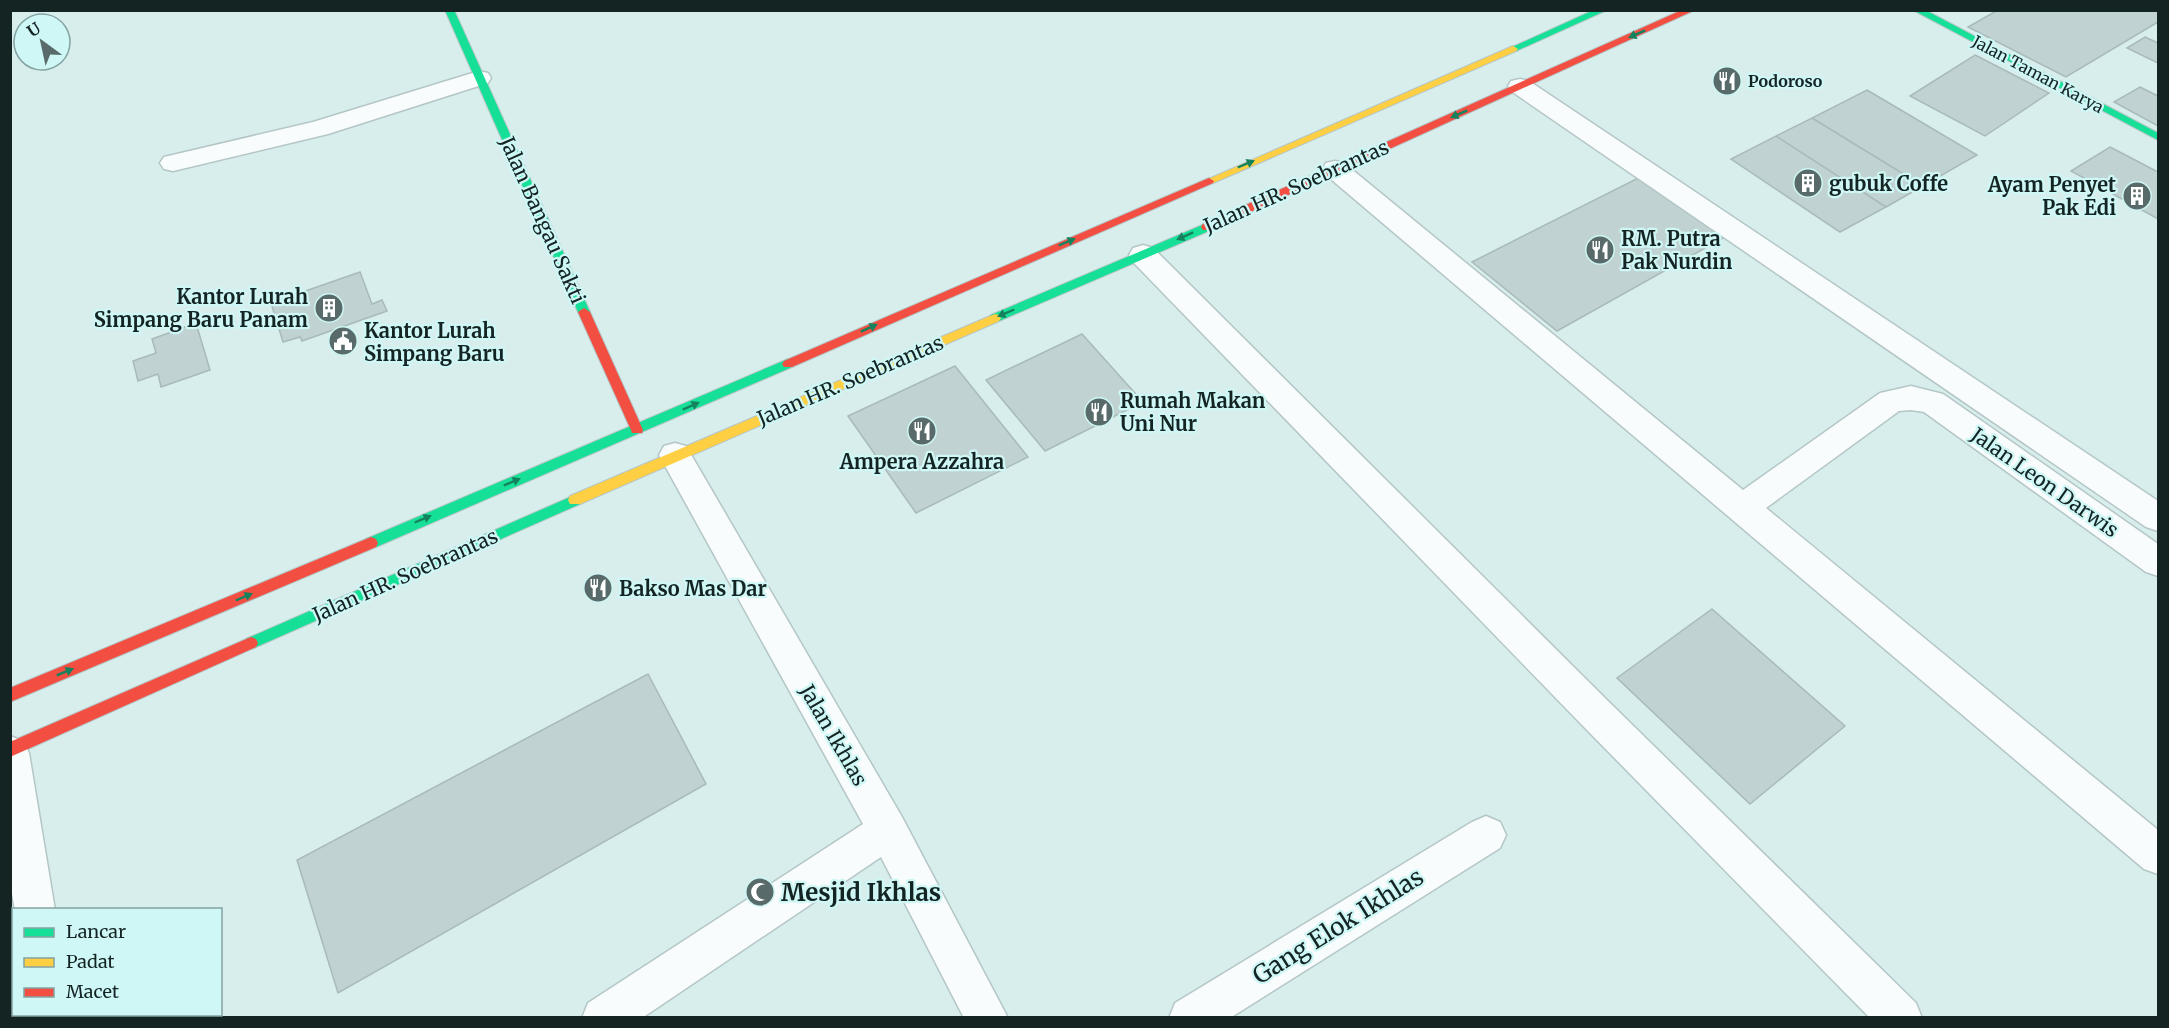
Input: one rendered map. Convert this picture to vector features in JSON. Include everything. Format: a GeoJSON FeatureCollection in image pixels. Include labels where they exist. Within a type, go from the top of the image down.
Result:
{"type":"FeatureCollection","features":[{"type":"Feature","properties":{"kind":"main road","name":"Jalan Bangau Sakti"},"geometry":{"type":"LineString","coordinates":[[449,10],[637,430]]}},
{"type":"Feature","properties":{"kind":"main road","name":"Jalan HR. Soebrantas"},"geometry":{"type":"LineString","coordinates":[[10,695],[1035,261],[1583,14],[1603,10]]}},
{"type":"Feature","properties":{"kind":"main road","name":"Jalan HR. Soebrantas"},"geometry":{"type":"LineString","coordinates":[[10,752],[1056,286],[1143,255],[1691,10]]}},
{"type":"Feature","properties":{"kind":"main road","name":"Jalan Taman Karya"},"geometry":{"type":"LineString","coordinates":[[1917,10],[2158,137]]}},
{"type":"Feature","properties":{"kind":"street"},"geometry":{"type":"LineString","coordinates":[[174,163],[319,128],[479,78]]}},
{"type":"Feature","properties":{"kind":"street"},"geometry":{"type":"LineString","coordinates":[[1520,86],[2158,518]]}},
{"type":"Feature","properties":{"kind":"street"},"geometry":{"type":"LineString","coordinates":[[1335,169],[2158,855]]}},
{"type":"Feature","properties":{"kind":"street"},"geometry":{"type":"LineString","coordinates":[[1143,255],[1588,706],[1901,1017]]}},
{"type":"Feature","properties":{"kind":"street","name":"Jalan Leon Darwis"},"geometry":{"type":"LineString","coordinates":[[1742,508],[1891,401],[1911,398],[1932,402],[2158,562]]}},
{"type":"Feature","properties":{"kind":"street","name":"Jalan Ikhlas"},"geometry":{"type":"LineString","coordinates":[[675,455],[888,830],[987,1017]]}},
{"type":"Feature","properties":{"kind":"street"},"geometry":{"type":"LineString","coordinates":[[10,752],[35,908]]}},
{"type":"Feature","properties":{"kind":"street"},"geometry":{"type":"LineString","coordinates":[[603,1017],[888,830]]}},
{"type":"Feature","properties":{"kind":"street","name":"Gang Elok Ikhlas"},"geometry":{"type":"LineString","coordinates":[[1190,1017],[1486,835]]}},
{"type":"Feature","properties":{"kind":"building"},"geometry":{"type":"Polygon","coordinates":[[[1998,10],[2158,10],[2158,22],[2066,77],[1968,27],[1998,10]]]}},
{"type":"Feature","properties":{"kind":"building"},"geometry":{"type":"Polygon","coordinates":[[[2145,37],[2158,43],[2158,63],[2127,48],[2145,37]]]}},
{"type":"Feature","properties":{"kind":"building"},"geometry":{"type":"Polygon","coordinates":[[[1975,55],[2049,93],[1985,136],[1910,96],[1975,55]]]}},
{"type":"Feature","properties":{"kind":"building"},"geometry":{"type":"Polygon","coordinates":[[[2140,87],[2158,96],[2158,126],[2114,102],[2140,87]]]}},
{"type":"Feature","properties":{"kind":"building"},"geometry":{"type":"Polygon","coordinates":[[[1867,90],[1977,155],[1923,186],[1812,118],[1867,90]]]}},
{"type":"Feature","properties":{"kind":"building"},"geometry":{"type":"Polygon","coordinates":[[[1812,118],[1923,186],[1886,207],[1776,136],[1812,118]]]}},
{"type":"Feature","properties":{"kind":"building","name":"gubuk Coffe"},"geometry":{"type":"Polygon","coordinates":[[[1776,136],[1886,207],[1840,232],[1731,159],[1776,136]]]}},
{"type":"Feature","properties":{"kind":"building","name":"Ayam Penyet Pak Edi"},"geometry":{"type":"Polygon","coordinates":[[[2110,147],[2158,172],[2158,219],[2071,171],[2110,147]]]}},
{"type":"Feature","properties":{"kind":"building","name":"RM. Putra Pak Nurdin"},"geometry":{"type":"Polygon","coordinates":[[[1638,178],[1725,237],[1557,331],[1472,262],[1638,178]]]}},
{"type":"Feature","properties":{"kind":"building","name":"Kantor Lurah Simpang Baru Panam"},"geometry":{"type":"Polygon","coordinates":[[[360,272],[372,304],[382,300],[387,311],[302,341],[300,337],[283,342],[271,303],[360,272]]]}},
{"type":"Feature","properties":{"kind":"building"},"geometry":{"type":"Polygon","coordinates":[[[196,323],[210,370],[161,387],[158,374],[138,381],[133,361],[156,353],[152,339],[196,323]]]}},
{"type":"Feature","properties":{"kind":"building"},"geometry":{"type":"Polygon","coordinates":[[[1082,334],[1143,402],[1045,451],[986,380],[1082,334]]]}},
{"type":"Feature","properties":{"kind":"building"},"geometry":{"type":"Polygon","coordinates":[[[955,366],[1028,457],[916,513],[848,416],[955,366]]]}},
{"type":"Feature","properties":{"kind":"building"},"geometry":{"type":"Polygon","coordinates":[[[1712,609],[1845,726],[1750,804],[1617,678],[1712,609]]]}},
{"type":"Feature","properties":{"kind":"building"},"geometry":{"type":"Polygon","coordinates":[[[648,674],[706,784],[338,993],[297,860],[648,674]]]}},
{"type":"Feature","properties":{"kind":"traffic: fast"},"geometry":{"type":"LineString","coordinates":[[449,10],[584,312]]}},
{"type":"Feature","properties":{"kind":"traffic: fast"},"geometry":{"type":"LineString","coordinates":[[1513,49],[1603,10]]}},
{"type":"Feature","properties":{"kind":"traffic: fast"},"geometry":{"type":"LineString","coordinates":[[1917,10],[2158,137]]}},
{"type":"Feature","properties":{"kind":"traffic: fast"},"geometry":{"type":"LineString","coordinates":[[995,318],[1207,227]]}},
{"type":"Feature","properties":{"kind":"traffic: fast"},"geometry":{"type":"LineString","coordinates":[[371,543],[788,364]]}},
{"type":"Feature","properties":{"kind":"traffic: fast"},"geometry":{"type":"LineString","coordinates":[[251,643],[575,500]]}},
{"type":"Feature","properties":{"kind":"traffic: slow"},"geometry":{"type":"LineString","coordinates":[[1209,181],[1513,49]]}},
{"type":"Feature","properties":{"kind":"traffic: slow"},"geometry":{"type":"LineString","coordinates":[[575,500],[995,318]]}},
{"type":"Feature","properties":{"kind":"traffic: jam"},"geometry":{"type":"LineString","coordinates":[[1207,227],[1691,10]]}},
{"type":"Feature","properties":{"kind":"traffic: jam"},"geometry":{"type":"LineString","coordinates":[[788,364],[1209,181]]}},
{"type":"Feature","properties":{"kind":"traffic: jam"},"geometry":{"type":"LineString","coordinates":[[584,312],[637,430]]}},
{"type":"Feature","properties":{"kind":"traffic: jam"},"geometry":{"type":"LineString","coordinates":[[10,695],[371,543]]}},
{"type":"Feature","properties":{"kind":"traffic: jam"},"geometry":{"type":"LineString","coordinates":[[10,750],[251,643]]}},
{"type":"Feature","properties":{"kind":"place","name":"Podoroso"},"geometry":{"type":"Point","coordinates":[1727,81]}},
{"type":"Feature","properties":{"kind":"place","name":"gubuk Coffe"},"geometry":{"type":"Point","coordinates":[1808,183]}},
{"type":"Feature","properties":{"kind":"place","name":"Ayam Penyet Pak Edi"},"geometry":{"type":"Point","coordinates":[2137,196]}},
{"type":"Feature","properties":{"kind":"place","name":"RM. Putra Pak Nurdin"},"geometry":{"type":"Point","coordinates":[1600,250]}},
{"type":"Feature","properties":{"kind":"place","name":"Kantor Lurah Simpang Baru Panam"},"geometry":{"type":"Point","coordinates":[329,308]}},
{"type":"Feature","properties":{"kind":"place","name":"Kantor Lurah Simpang Baru"},"geometry":{"type":"Point","coordinates":[343,341]}},
{"type":"Feature","properties":{"kind":"place","name":"Rumah Makan Uni Nur"},"geometry":{"type":"Point","coordinates":[1099,412]}},
{"type":"Feature","properties":{"kind":"place","name":"Ampera Azzahra"},"geometry":{"type":"Point","coordinates":[922,431]}},
{"type":"Feature","properties":{"kind":"place","name":"Bakso Mas Dar"},"geometry":{"type":"Point","coordinates":[598,588]}},
{"type":"Feature","properties":{"kind":"place","name":"Mesjid Ikhlas"},"geometry":{"type":"Point","coordinates":[760,892]}}]}
